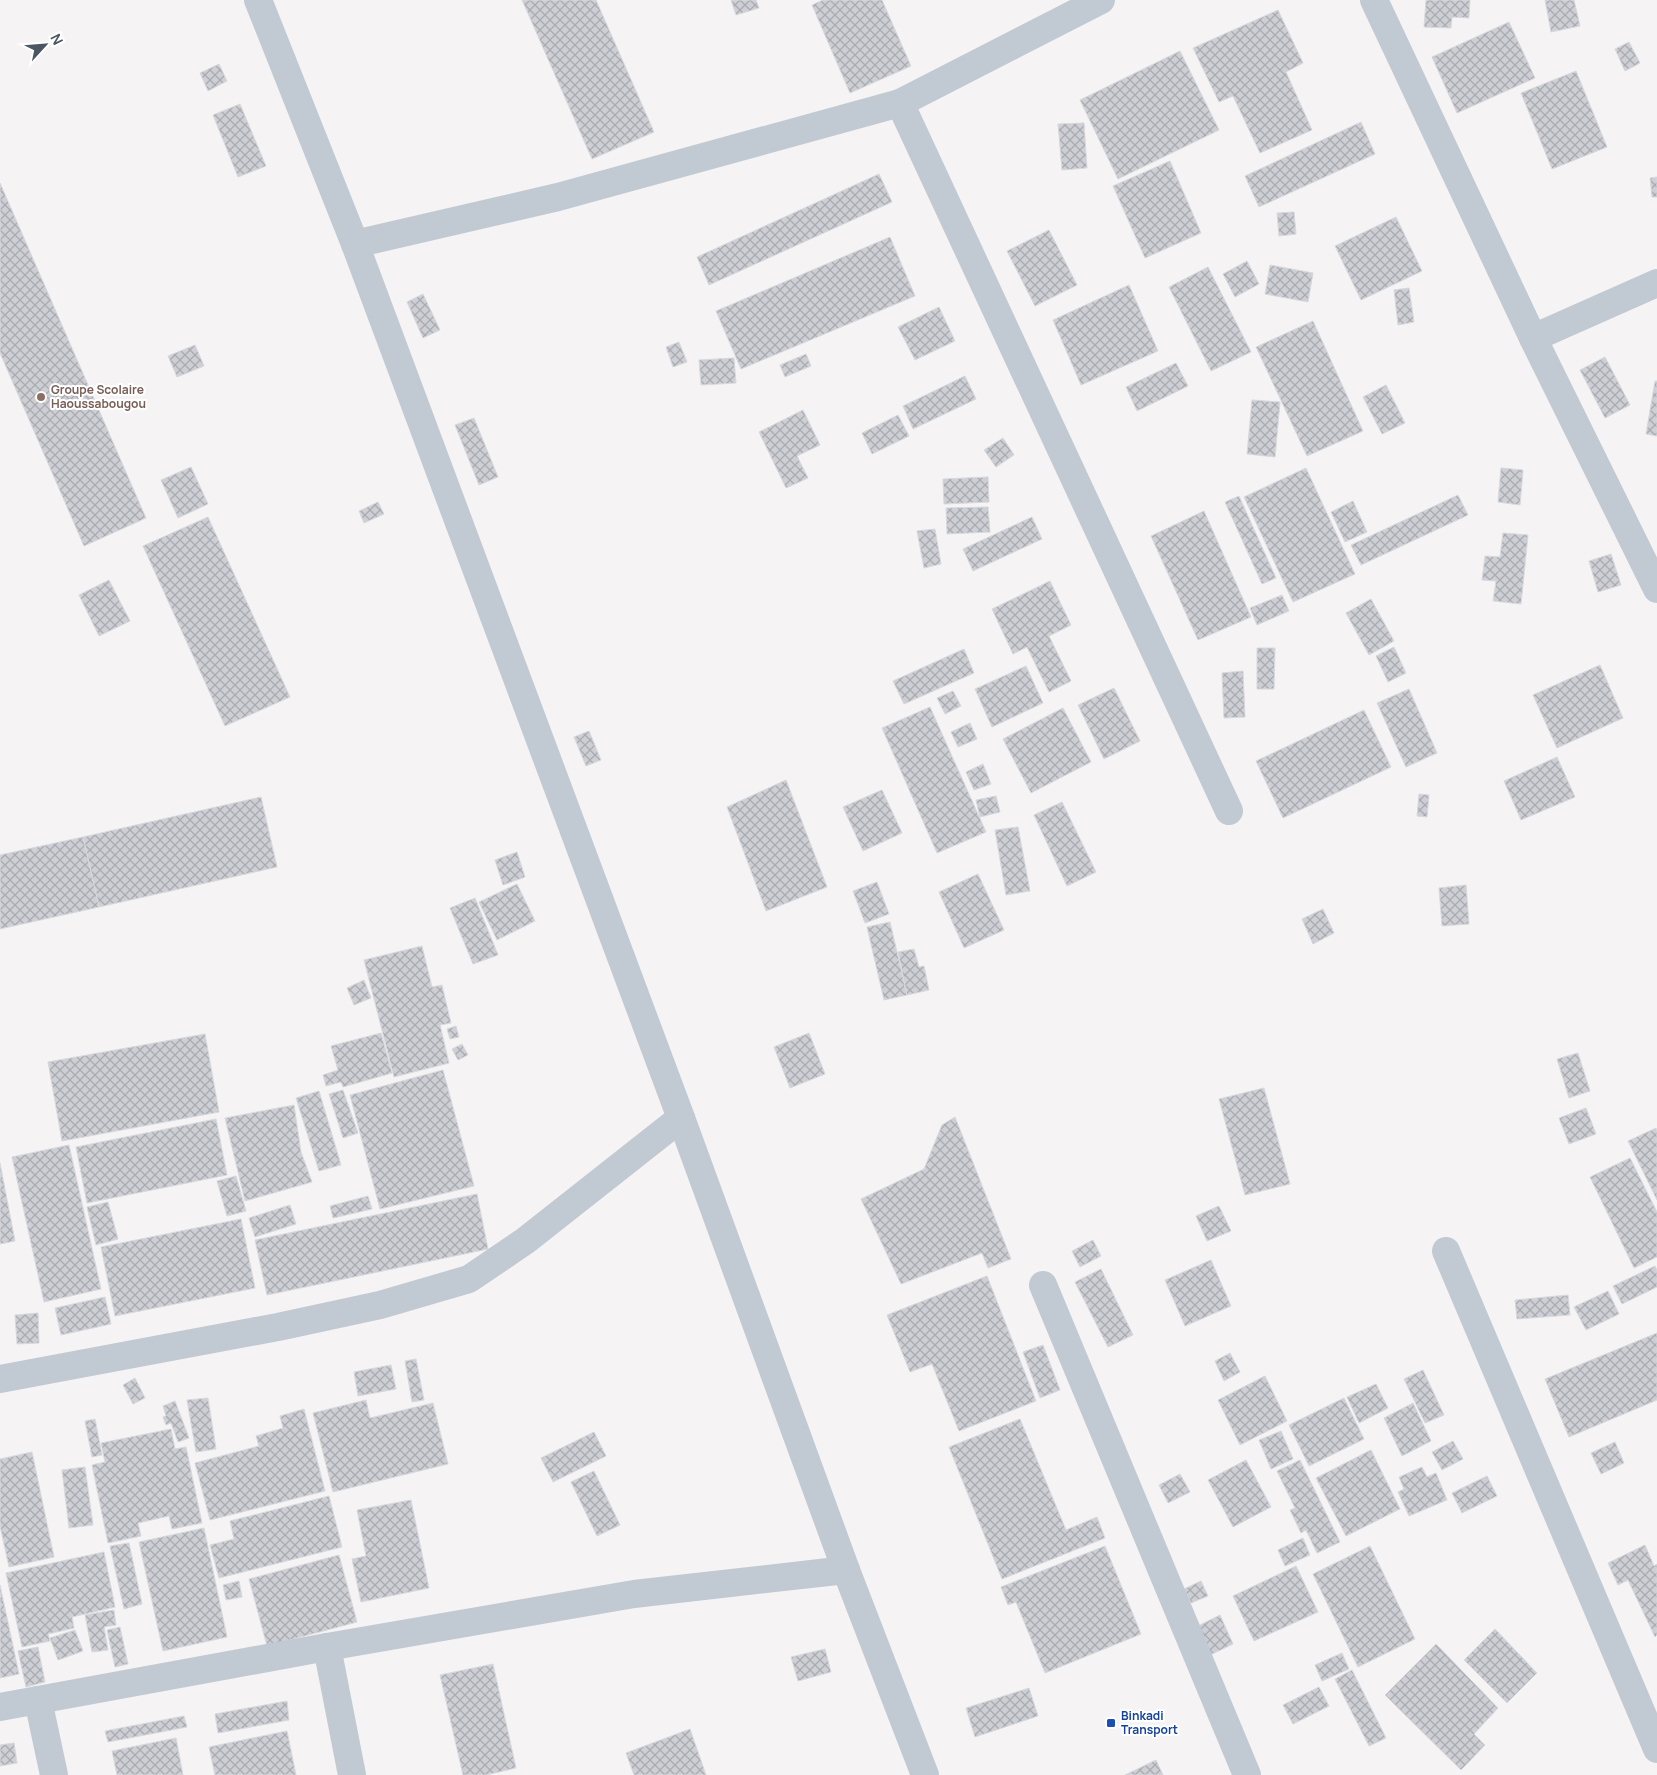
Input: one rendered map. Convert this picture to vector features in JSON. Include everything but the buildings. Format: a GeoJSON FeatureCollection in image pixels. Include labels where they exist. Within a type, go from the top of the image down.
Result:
{"type":"FeatureCollection","features":[{"type":"Feature","properties":{"kind":"street"},"geometry":{"type":"LineString","coordinates":[[258,0],[354,244],[681,1118],[846,1570],[925,1775]]}},
{"type":"Feature","properties":{"kind":"street"},"geometry":{"type":"LineString","coordinates":[[354,244],[558,197],[900,103],[1101,0]]}},
{"type":"Feature","properties":{"kind":"street"},"geometry":{"type":"LineString","coordinates":[[1374,0],[1533,338],[1657,589]]}},
{"type":"Feature","properties":{"kind":"street"},"geometry":{"type":"LineString","coordinates":[[900,103],[1229,811]]}},
{"type":"Feature","properties":{"kind":"street"},"geometry":{"type":"LineString","coordinates":[[1533,338],[1657,283]]}},
{"type":"Feature","properties":{"kind":"street"},"geometry":{"type":"LineString","coordinates":[[0,1379],[278,1327],[380,1305],[469,1279],[525,1241],[681,1118]]}},
{"type":"Feature","properties":{"kind":"street"},"geometry":{"type":"LineString","coordinates":[[1446,1251],[1657,1749]]}},
{"type":"Feature","properties":{"kind":"street"},"geometry":{"type":"LineString","coordinates":[[1043,1285],[1247,1775]]}},
{"type":"Feature","properties":{"kind":"street"},"geometry":{"type":"LineString","coordinates":[[0,1707],[326,1647],[634,1594],[846,1570]]}},
{"type":"Feature","properties":{"kind":"street"},"geometry":{"type":"LineString","coordinates":[[326,1647],[352,1775]]}},
{"type":"Feature","properties":{"kind":"street"},"geometry":{"type":"LineString","coordinates":[[38,1700],[54,1775]]}},
{"type":"Feature","properties":{"kind":"place","name":"Groupe Scolaire Haoussabougou"},"geometry":{"type":"Point","coordinates":[41,397]}},
{"type":"Feature","properties":{"kind":"place","name":"Binkadi Transport"},"geometry":{"type":"Point","coordinates":[1111,1723]}}]}
